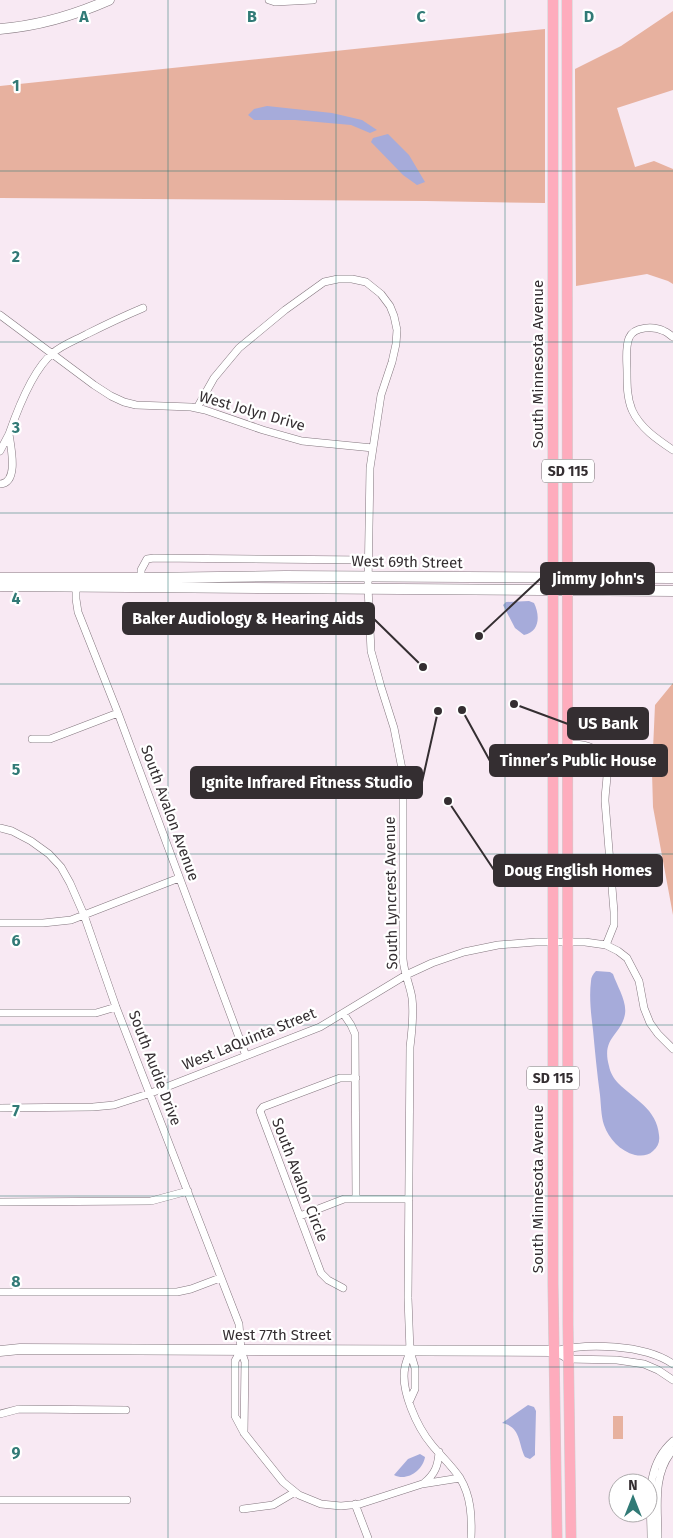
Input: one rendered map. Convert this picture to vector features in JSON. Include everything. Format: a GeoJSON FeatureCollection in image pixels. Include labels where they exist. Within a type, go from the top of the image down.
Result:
{"type":"FeatureCollection","features":[{"type":"Feature","properties":{"kind":"main road"},"geometry":{"type":"LineString","coordinates":[[0,28],[20,27],[56,19],[109,0]]}},
{"type":"Feature","properties":{"kind":"main road","name":"South Minnesota Avenue"},"geometry":{"type":"LineString","coordinates":[[553,0],[554,1351],[557,1538]]}},
{"type":"Feature","properties":{"kind":"main road","name":"South Minnesota Avenue"},"geometry":{"type":"LineString","coordinates":[[567,0],[568,1359],[572,1538]]}},
{"type":"Feature","properties":{"kind":"main road","name":"West 69th Street"},"geometry":{"type":"LineString","coordinates":[[0,578],[76,582],[141,582],[368,576],[673,578]]}},
{"type":"Feature","properties":{"kind":"main road","name":"West 69th Street"},"geometry":{"type":"LineString","coordinates":[[0,586],[76,582]]}},
{"type":"Feature","properties":{"kind":"main road","name":"West 69th Street"},"geometry":{"type":"LineString","coordinates":[[141,582],[368,588],[673,591]]}},
{"type":"Feature","properties":{"kind":"main road","name":"West 77th Street"},"geometry":{"type":"LineString","coordinates":[[0,1351],[20,1349],[410,1352],[554,1351]]}},
{"type":"Feature","properties":{"kind":"street"},"geometry":{"type":"LineString","coordinates":[[269,0],[275,2],[313,0]]}},
{"type":"Feature","properties":{"kind":"street","name":"South Lyncrest Avenue"},"geometry":{"type":"LineString","coordinates":[[197,408],[214,378],[226,362],[257,332],[324,282],[352,278],[366,282],[381,294],[390,306],[397,330],[392,362],[379,404],[373,448],[369,490],[368,588],[371,651],[394,728],[403,774],[403,959],[412,999],[413,1017],[410,1047],[408,1199],[410,1352],[405,1367],[405,1389],[418,1423],[432,1445],[460,1478],[470,1502],[472,1538]]}},
{"type":"Feature","properties":{"kind":"street"},"geometry":{"type":"LineString","coordinates":[[0,451],[30,385],[52,353],[143,308]]}},
{"type":"Feature","properties":{"kind":"street","name":"West Jolyn Drive"},"geometry":{"type":"LineString","coordinates":[[0,316],[105,392],[124,402],[136,405],[197,408],[302,441],[373,448]]}},
{"type":"Feature","properties":{"kind":"street"},"geometry":{"type":"LineString","coordinates":[[673,337],[663,330],[640,329],[635,331],[629,338],[627,369],[628,393],[632,411],[645,428],[673,450]]}},
{"type":"Feature","properties":{"kind":"street"},"geometry":{"type":"LineString","coordinates":[[0,484],[9,481],[11,476],[9,434]]}},
{"type":"Feature","properties":{"kind":"street","name":"West 69th Street"},"geometry":{"type":"LineString","coordinates":[[141,582],[143,565],[147,559],[154,558],[368,560]]}},
{"type":"Feature","properties":{"kind":"street","name":"South Avalon Avenue"},"geometry":{"type":"LineString","coordinates":[[76,582],[78,612],[118,713],[246,1056]]}},
{"type":"Feature","properties":{"kind":"street"},"geometry":{"type":"LineString","coordinates":[[32,739],[50,739],[118,713]]}},
{"type":"Feature","properties":{"kind":"street"},"geometry":{"type":"LineString","coordinates":[[567,744],[585,745],[596,749],[604,758],[606,768],[605,798],[614,912],[614,925],[606,945],[627,958],[639,981],[644,1008],[650,1023],[673,1049]]}},
{"type":"Feature","properties":{"kind":"street","name":"South Audie Drive"},"geometry":{"type":"LineString","coordinates":[[0,828],[12,830],[49,854],[61,867],[70,883],[84,915],[116,1007],[151,1093],[239,1324],[241,1350]]}},
{"type":"Feature","properties":{"kind":"street"},"geometry":{"type":"LineString","coordinates":[[0,923],[71,920],[179,878]]}},
{"type":"Feature","properties":{"kind":"street","name":"West LaQuinta Street"},"geometry":{"type":"LineString","coordinates":[[0,1108],[94,1107],[114,1105],[151,1093],[320,1027],[406,975],[432,963],[464,952],[498,945],[553,942],[585,942],[606,945]]}},
{"type":"Feature","properties":{"kind":"street"},"geometry":{"type":"LineString","coordinates":[[0,1013],[96,1013],[116,1007]]}},
{"type":"Feature","properties":{"kind":"street"},"geometry":{"type":"LineString","coordinates":[[343,1013],[355,1034],[356,1199]]}},
{"type":"Feature","properties":{"kind":"street","name":"South Avalon Circle"},"geometry":{"type":"LineString","coordinates":[[343,1288],[328,1280],[321,1272],[260,1111],[263,1107],[332,1080],[356,1078]]}},
{"type":"Feature","properties":{"kind":"street"},"geometry":{"type":"LineString","coordinates":[[0,1202],[151,1201],[188,1191]]}},
{"type":"Feature","properties":{"kind":"street"},"geometry":{"type":"LineString","coordinates":[[300,1216],[344,1200],[408,1199]]}},
{"type":"Feature","properties":{"kind":"street"},"geometry":{"type":"LineString","coordinates":[[0,1292],[178,1292],[220,1278]]}},
{"type":"Feature","properties":{"kind":"street","name":"West 77th Street"},"geometry":{"type":"LineString","coordinates":[[554,1351],[568,1348],[640,1350],[661,1357],[673,1364]]}},
{"type":"Feature","properties":{"kind":"street"},"geometry":{"type":"LineString","coordinates":[[241,1350],[246,1362],[244,1433]]}},
{"type":"Feature","properties":{"kind":"street"},"geometry":{"type":"LineString","coordinates":[[241,1350],[234,1361],[235,1416],[244,1433],[283,1482],[295,1492],[320,1504],[341,1506],[355,1504],[422,1484],[460,1478]]}},
{"type":"Feature","properties":{"kind":"street"},"geometry":{"type":"LineString","coordinates":[[554,1351],[568,1359],[635,1362],[658,1370],[673,1380]]}},
{"type":"Feature","properties":{"kind":"street"},"geometry":{"type":"LineString","coordinates":[[0,1414],[19,1409],[126,1410]]}},
{"type":"Feature","properties":{"kind":"street"},"geometry":{"type":"LineString","coordinates":[[651,1538],[651,1491],[654,1469],[661,1454],[673,1441]]}},
{"type":"Feature","properties":{"kind":"street"},"geometry":{"type":"LineString","coordinates":[[658,1538],[659,1477],[663,1464],[673,1450]]}},
{"type":"Feature","properties":{"kind":"street"},"geometry":{"type":"LineString","coordinates":[[422,1484],[432,1476],[437,1466],[439,1452]]}},
{"type":"Feature","properties":{"kind":"street"},"geometry":{"type":"LineString","coordinates":[[243,1509],[273,1505],[295,1492]]}},
{"type":"Feature","properties":{"kind":"street"},"geometry":{"type":"LineString","coordinates":[[0,1500],[127,1500]]}},
{"type":"Feature","properties":{"kind":"street"},"geometry":{"type":"LineString","coordinates":[[355,1504],[368,1538]]}},
{"type":"Feature","properties":{"kind":"shaded area"},"geometry":{"type":"Polygon","coordinates":[[[673,11],[673,90],[617,108],[635,167],[654,161],[673,169],[673,284],[647,274],[576,286],[575,69],[621,46],[673,11]]]}},
{"type":"Feature","properties":{"kind":"shaded area"},"geometry":{"type":"Polygon","coordinates":[[[545,29],[545,203],[0,198],[0,86],[545,29]]]}},
{"type":"Feature","properties":{"kind":"shaded area"},"geometry":{"type":"Polygon","coordinates":[[[673,683],[673,915],[653,807],[652,772],[655,705],[673,683]]]}},
{"type":"Feature","properties":{"kind":"shaded area"},"geometry":{"type":"Polygon","coordinates":[[[613,1416],[623,1416],[623,1439],[613,1439],[613,1416]]]}},
{"type":"Feature","properties":{"kind":"water"},"geometry":{"type":"Polygon","coordinates":[[[267,106],[332,113],[362,120],[377,130],[370,133],[351,125],[295,120],[254,120],[248,115],[254,109],[267,106]]]}},
{"type":"Feature","properties":{"kind":"water"},"geometry":{"type":"Polygon","coordinates":[[[388,134],[409,155],[425,182],[417,185],[403,175],[371,142],[373,138],[388,134]]]}},
{"type":"Feature","properties":{"kind":"water"},"geometry":{"type":"Polygon","coordinates":[[[529,601],[534,603],[538,618],[536,627],[524,635],[515,628],[503,605],[506,602],[529,601]]]}},
{"type":"Feature","properties":{"kind":"water"},"geometry":{"type":"Polygon","coordinates":[[[596,971],[613,974],[623,999],[625,1014],[620,1027],[609,1043],[607,1056],[610,1071],[615,1080],[644,1105],[654,1118],[659,1138],[658,1144],[647,1155],[635,1155],[616,1144],[606,1130],[603,1121],[590,1006],[591,980],[596,971]]]}},
{"type":"Feature","properties":{"kind":"water"},"geometry":{"type":"Polygon","coordinates":[[[528,1405],[534,1407],[536,1411],[535,1455],[530,1459],[525,1457],[518,1436],[513,1428],[502,1423],[528,1405]]]}},
{"type":"Feature","properties":{"kind":"water"},"geometry":{"type":"Polygon","coordinates":[[[420,1454],[425,1457],[424,1462],[414,1474],[404,1477],[394,1475],[408,1459],[420,1454]]]}},
{"type":"Feature","properties":{"kind":"place","name":"Jimmy John's"},"geometry":{"type":"Point","coordinates":[479,636]}},
{"type":"Feature","properties":{"kind":"place","name":"Baker Audiology & Hearing Aids"},"geometry":{"type":"Point","coordinates":[423,667]}},
{"type":"Feature","properties":{"kind":"place","name":"US Bank"},"geometry":{"type":"Point","coordinates":[514,704]}},
{"type":"Feature","properties":{"kind":"place","name":"Tinner’s Public House"},"geometry":{"type":"Point","coordinates":[462,710]}},
{"type":"Feature","properties":{"kind":"place","name":"Ignite Infrared Fitness Studio"},"geometry":{"type":"Point","coordinates":[438,711]}},
{"type":"Feature","properties":{"kind":"place","name":"Doug English Homes"},"geometry":{"type":"Point","coordinates":[448,801]}}]}
